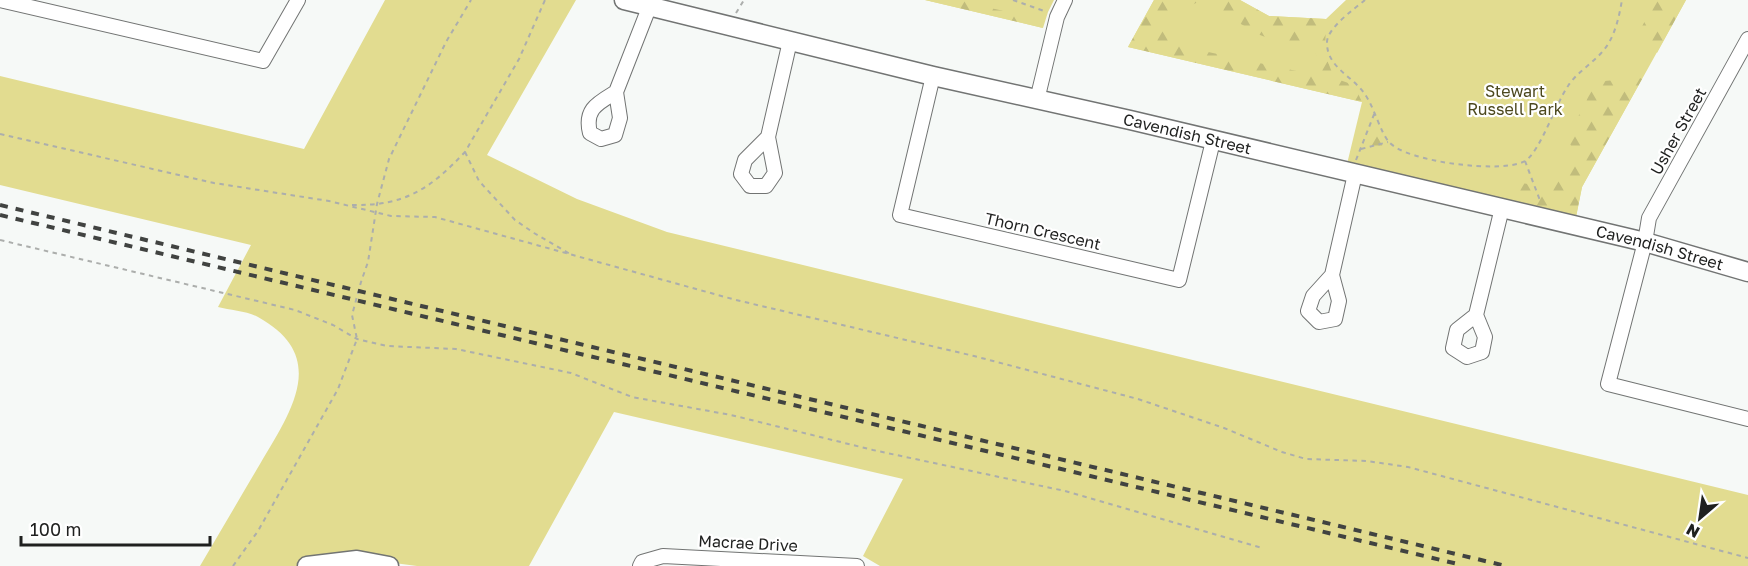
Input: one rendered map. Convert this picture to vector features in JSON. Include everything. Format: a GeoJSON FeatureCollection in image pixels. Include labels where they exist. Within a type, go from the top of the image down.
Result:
{"type":"FeatureCollection","features":[{"type":"Feature","properties":{"kind":"street"},"geometry":{"type":"LineString","coordinates":[[0,0],[263,61],[298,0]]}},
{"type":"Feature","properties":{"kind":"street","name":"Cavendish Street"},"geometry":{"type":"LineString","coordinates":[[624,0],[650,4],[790,42],[933,76],[1130,120],[1645,242],[1748,272]]}},
{"type":"Feature","properties":{"kind":"street"},"geometry":{"type":"LineString","coordinates":[[1036,100],[1057,17],[1065,0]]}},
{"type":"Feature","properties":{"kind":"street"},"geometry":{"type":"LineString","coordinates":[[616,92],[650,4]]}},
{"type":"Feature","properties":{"kind":"street","name":"Usher Street"},"geometry":{"type":"LineString","coordinates":[[1748,39],[1649,218],[1645,242],[1608,384],[1748,419]]}},
{"type":"Feature","properties":{"kind":"street"},"geometry":{"type":"LineString","coordinates":[[768,137],[790,42]]}},
{"type":"Feature","properties":{"kind":"street","name":"Thorn Crescent"},"geometry":{"type":"LineString","coordinates":[[933,76],[900,215],[1144,272],[1179,280],[1213,141]]}},
{"type":"Feature","properties":{"kind":"street"},"geometry":{"type":"LineString","coordinates":[[1332,275],[1355,174]]}},
{"type":"Feature","properties":{"kind":"street"},"geometry":{"type":"LineString","coordinates":[[1476,315],[1502,208]]}},
{"type":"Feature","properties":{"kind":"street","name":"Macrae Drive"},"geometry":{"type":"LineString","coordinates":[[640,566],[642,562],[663,556],[857,566]]}},
{"type":"Feature","properties":{"kind":"street"},"geometry":{"type":"LineString","coordinates":[[307,566],[357,560],[389,566]]}},
{"type":"Feature","properties":{"kind":"path"},"geometry":{"type":"LineString","coordinates":[[233,566],[258,531],[338,388],[357,339],[352,315],[368,262],[377,204],[389,159],[446,42],[471,0]]}},
{"type":"Feature","properties":{"kind":"path"},"geometry":{"type":"LineString","coordinates":[[349,205],[377,204],[413,195],[435,182],[465,152],[519,59],[545,0]]}},
{"type":"Feature","properties":{"kind":"path"},"geometry":{"type":"LineString","coordinates":[[1013,0],[1057,17]]}},
{"type":"Feature","properties":{"kind":"path"},"geometry":{"type":"LineString","coordinates":[[1365,0],[1331,30],[1326,44],[1336,67],[1364,92],[1389,142],[1404,150],[1443,162],[1488,166],[1507,166],[1526,161],[1533,153],[1559,98],[1572,79],[1604,50],[1609,42],[1620,14],[1622,0]]}},
{"type":"Feature","properties":{"kind":"path"},"geometry":{"type":"LineString","coordinates":[[1375,112],[1361,149],[1389,142]]}},
{"type":"Feature","properties":{"kind":"path"},"geometry":{"type":"LineString","coordinates":[[0,134],[214,183],[349,205],[391,216],[435,217],[736,300],[974,356],[1138,399],[1306,459],[1367,461],[1408,467],[1748,558]]}},
{"type":"Feature","properties":{"kind":"path"},"geometry":{"type":"LineString","coordinates":[[465,152],[479,181],[516,220],[534,233],[578,257]]}},
{"type":"Feature","properties":{"kind":"path"},"geometry":{"type":"LineString","coordinates":[[1526,161],[1545,219]]}},
{"type":"Feature","properties":{"kind":"path"},"geometry":{"type":"LineString","coordinates":[[0,240],[295,310],[333,325],[357,339],[387,346],[456,349],[572,373],[632,397],[731,415],[873,450],[1065,491],[1262,548]]}},
{"type":"Feature","properties":{"kind":"green space"},"geometry":{"type":"Polygon","coordinates":[[[385,0],[576,0],[487,155],[577,199],[667,232],[1748,495],[1748,566],[880,566],[863,556],[903,479],[614,412],[529,566],[417,566],[364,559],[313,566],[200,566],[283,424],[298,386],[298,367],[293,349],[280,333],[254,315],[218,307],[251,245],[0,185],[0,76],[304,149],[385,0]]]}},
{"type":"Feature","properties":{"kind":"green space"},"geometry":{"type":"Polygon","coordinates":[[[925,0],[1054,0],[1043,28],[925,0]]]}},
{"type":"Feature","properties":{"kind":"green space"},"geometry":{"type":"Polygon","coordinates":[[[925,0],[975,0],[981,6],[1037,18],[1043,28],[925,0]]]}},
{"type":"Feature","properties":{"kind":"green space","name":"Stewart Russell Park"},"geometry":{"type":"Polygon","coordinates":[[[1154,0],[1240,0],[1269,16],[1326,19],[1346,0],[1686,0],[1582,187],[1576,217],[1347,164],[1362,102],[1128,47],[1154,0]]]}},
{"type":"Feature","properties":{"kind":"green space"},"geometry":{"type":"Polygon","coordinates":[[[1154,0],[1240,0],[1269,16],[1326,19],[1325,54],[1334,78],[1354,85],[1362,102],[1128,47],[1154,0]],[[1201,1],[1172,13],[1168,30],[1185,47],[1315,75],[1319,63],[1312,43],[1290,46],[1260,35],[1201,1]]]}},
{"type":"Feature","properties":{"kind":"green space"},"geometry":{"type":"Polygon","coordinates":[[[1644,0],[1686,0],[1657,53],[1639,32],[1646,19],[1644,0]]]}},
{"type":"Feature","properties":{"kind":"green space"},"geometry":{"type":"Polygon","coordinates":[[[1630,73],[1642,79],[1582,187],[1576,217],[1511,202],[1519,183],[1542,185],[1549,174],[1563,172],[1576,154],[1570,144],[1575,120],[1584,109],[1590,89],[1604,81],[1617,80],[1630,73]]]}},
{"type":"Feature","properties":{"kind":"green space"},"geometry":{"type":"Polygon","coordinates":[[[1377,124],[1384,144],[1384,154],[1380,165],[1376,165],[1370,156],[1373,132],[1377,124]]]}},
{"type":"Feature","properties":{"kind":"railway"},"geometry":{"type":"LineString","coordinates":[[0,205],[1506,566]]}},
{"type":"Feature","properties":{"kind":"railway"},"geometry":{"type":"LineString","coordinates":[[0,215],[1462,565]]}}]}
